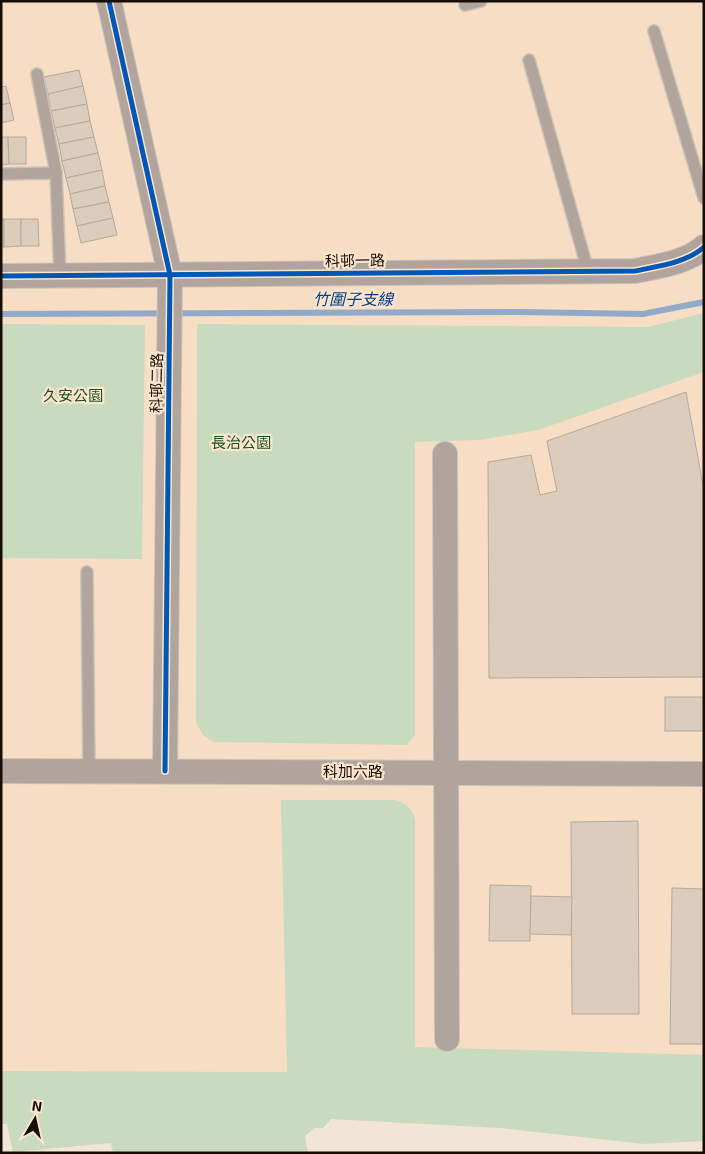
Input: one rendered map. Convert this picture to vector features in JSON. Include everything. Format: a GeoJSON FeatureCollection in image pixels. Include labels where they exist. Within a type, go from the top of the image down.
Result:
{"type":"FeatureCollection","features":[{"type":"Feature","properties":{"kind":"street","name":"科邨二路"},"geometry":{"type":"LineString","coordinates":[[109,1],[170,275],[165,771]]}},
{"type":"Feature","properties":{"kind":"street","name":"科邨一路"},"geometry":{"type":"LineString","coordinates":[[1,276],[635,270],[662,265],[698,252],[704,247]]}},
{"type":"Feature","properties":{"kind":"street"},"geometry":{"type":"LineString","coordinates":[[445,454],[447,1039]]}},
{"type":"Feature","properties":{"kind":"street","name":"科加六路"},"geometry":{"type":"LineString","coordinates":[[1,771],[704,774]]}},
{"type":"Feature","properties":{"kind":"lane"},"geometry":{"type":"LineString","coordinates":[[465,5],[481,1]]}},
{"type":"Feature","properties":{"kind":"lane"},"geometry":{"type":"LineString","coordinates":[[654,31],[704,198]]}},
{"type":"Feature","properties":{"kind":"lane"},"geometry":{"type":"LineString","coordinates":[[529,60],[588,271]]}},
{"type":"Feature","properties":{"kind":"lane"},"geometry":{"type":"LineString","coordinates":[[37,74],[56,173],[60,276]]}},
{"type":"Feature","properties":{"kind":"lane"},"geometry":{"type":"LineString","coordinates":[[1,174],[56,173]]}},
{"type":"Feature","properties":{"kind":"lane"},"geometry":{"type":"LineString","coordinates":[[87,572],[89,772]]}},
{"type":"Feature","properties":{"kind":"shaded area"},"geometry":{"type":"Polygon","coordinates":[[[1,1],[704,1],[704,1141],[645,1144],[500,1128],[331,1119],[323,1128],[314,1128],[304,1136],[113,1153],[111,1143],[13,1152],[7,1124],[1,1124],[1,1]]]}},
{"type":"Feature","properties":{"kind":"green space","name":"長治公園"},"geometry":{"type":"Polygon","coordinates":[[[704,313],[704,372],[538,430],[480,440],[415,442],[415,735],[407,745],[214,742],[203,735],[196,723],[197,324],[648,327],[704,313]]]}},
{"type":"Feature","properties":{"kind":"green space","name":"久安公園"},"geometry":{"type":"Polygon","coordinates":[[[1,324],[145,325],[142,559],[1,558],[1,324]]]}},
{"type":"Feature","properties":{"kind":"green space"},"geometry":{"type":"Polygon","coordinates":[[[281,800],[394,800],[405,804],[412,811],[415,819],[415,1047],[704,1055],[704,1141],[645,1144],[500,1128],[331,1119],[323,1128],[314,1128],[305,1136],[308,1153],[113,1153],[111,1143],[13,1152],[7,1124],[1,1124],[1,1071],[287,1072],[281,800]]]}},
{"type":"Feature","properties":{"kind":"building"},"geometry":{"type":"Polygon","coordinates":[[[79,70],[83,86],[48,94],[44,77],[79,70]]]}},
{"type":"Feature","properties":{"kind":"building"},"geometry":{"type":"Polygon","coordinates":[[[6,86],[10,103],[1,105],[1,87],[6,86]]]}},
{"type":"Feature","properties":{"kind":"building"},"geometry":{"type":"Polygon","coordinates":[[[83,86],[87,104],[51,111],[48,94],[83,86]]]}},
{"type":"Feature","properties":{"kind":"building"},"geometry":{"type":"Polygon","coordinates":[[[10,103],[14,120],[1,123],[1,105],[10,103]]]}},
{"type":"Feature","properties":{"kind":"building"},"geometry":{"type":"Polygon","coordinates":[[[87,104],[90,121],[55,128],[51,111],[87,104]]]}},
{"type":"Feature","properties":{"kind":"building"},"geometry":{"type":"Polygon","coordinates":[[[90,121],[94,137],[59,144],[55,128],[90,121]]]}},
{"type":"Feature","properties":{"kind":"building"},"geometry":{"type":"Polygon","coordinates":[[[1,137],[8,137],[9,164],[1,165],[1,137]]]}},
{"type":"Feature","properties":{"kind":"building"},"geometry":{"type":"Polygon","coordinates":[[[8,137],[26,137],[26,164],[9,164],[8,137]]]}},
{"type":"Feature","properties":{"kind":"building"},"geometry":{"type":"Polygon","coordinates":[[[94,137],[98,153],[62,161],[59,144],[94,137]]]}},
{"type":"Feature","properties":{"kind":"building"},"geometry":{"type":"Polygon","coordinates":[[[98,153],[102,170],[66,178],[62,161],[98,153]]]}},
{"type":"Feature","properties":{"kind":"building"},"geometry":{"type":"Polygon","coordinates":[[[102,170],[105,186],[70,194],[66,178],[102,170]]]}},
{"type":"Feature","properties":{"kind":"building"},"geometry":{"type":"Polygon","coordinates":[[[105,186],[109,202],[73,209],[70,194],[105,186]]]}},
{"type":"Feature","properties":{"kind":"building"},"geometry":{"type":"Polygon","coordinates":[[[109,202],[113,218],[77,226],[73,209],[109,202]]]}},
{"type":"Feature","properties":{"kind":"building"},"geometry":{"type":"Polygon","coordinates":[[[113,218],[117,235],[81,243],[77,226],[113,218]]]}},
{"type":"Feature","properties":{"kind":"building"},"geometry":{"type":"Polygon","coordinates":[[[1,219],[4,219],[4,247],[1,247],[1,219]]]}},
{"type":"Feature","properties":{"kind":"building"},"geometry":{"type":"Polygon","coordinates":[[[4,219],[21,219],[21,246],[4,247],[4,219]]]}},
{"type":"Feature","properties":{"kind":"building"},"geometry":{"type":"Polygon","coordinates":[[[21,219],[38,219],[39,246],[21,246],[21,219]]]}},
{"type":"Feature","properties":{"kind":"building"},"geometry":{"type":"Polygon","coordinates":[[[686,392],[704,491],[704,677],[489,678],[488,462],[531,455],[540,495],[557,491],[547,441],[686,392]]]}},
{"type":"Feature","properties":{"kind":"building"},"geometry":{"type":"Polygon","coordinates":[[[665,697],[704,697],[704,731],[665,731],[665,697]]]}},
{"type":"Feature","properties":{"kind":"building"},"geometry":{"type":"Polygon","coordinates":[[[638,821],[639,1014],[572,1014],[571,822],[638,821]]]}},
{"type":"Feature","properties":{"kind":"building"},"geometry":{"type":"Polygon","coordinates":[[[490,885],[531,886],[530,941],[489,941],[490,885]]]}},
{"type":"Feature","properties":{"kind":"building"},"geometry":{"type":"Polygon","coordinates":[[[672,888],[704,889],[704,1044],[670,1044],[672,888]]]}},
{"type":"Feature","properties":{"kind":"building"},"geometry":{"type":"Polygon","coordinates":[[[531,896],[572,897],[571,935],[530,934],[531,896]]]}},
{"type":"Feature","properties":{"kind":"waterway","name":"竹圍子支線"},"geometry":{"type":"LineString","coordinates":[[1,314],[519,312],[643,314],[704,302]]}},
{"type":"Feature","properties":{"kind":"cycle path"},"geometry":{"type":"LineString","coordinates":[[109,1],[170,275],[165,771]]}},
{"type":"Feature","properties":{"kind":"cycle path"},"geometry":{"type":"LineString","coordinates":[[1,276],[635,271],[689,257],[704,247]]}}]}
